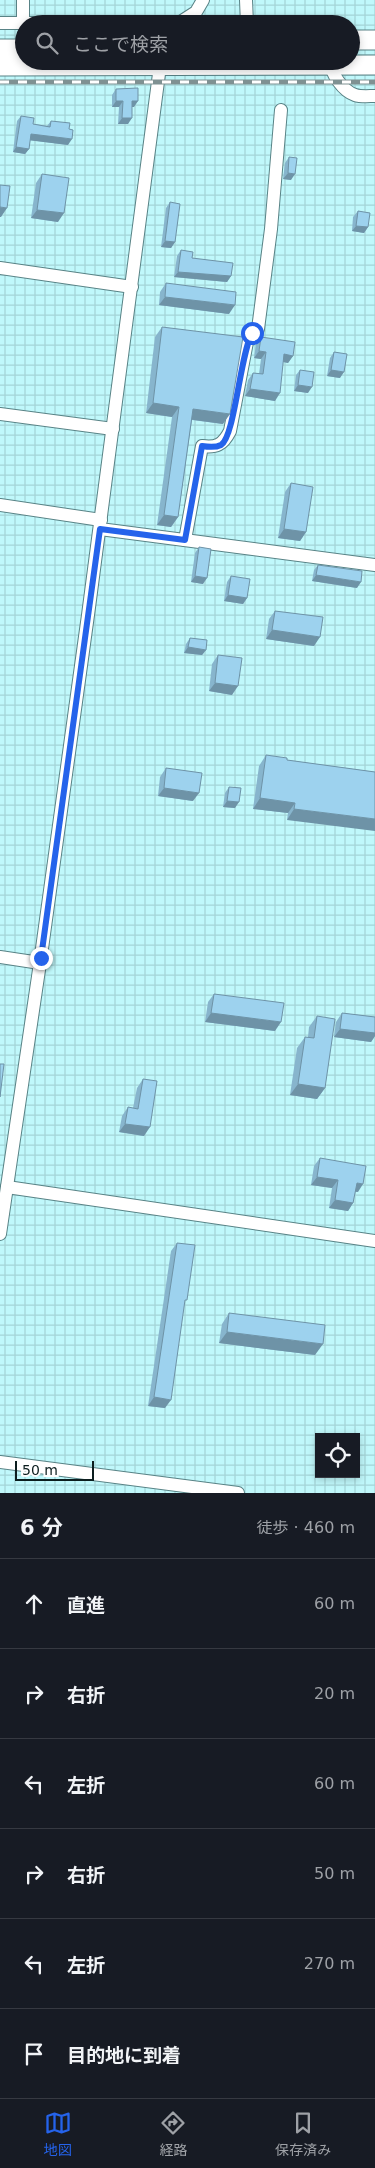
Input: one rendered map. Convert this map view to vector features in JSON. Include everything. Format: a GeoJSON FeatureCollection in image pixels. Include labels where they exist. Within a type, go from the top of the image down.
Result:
{"type":"FeatureCollection","features":[{"type":"Feature","properties":{"kind":"highway"},"geometry":{"type":"LineString","coordinates":[[0,41],[15,35]]}},
{"type":"Feature","properties":{"kind":"highway"},"geometry":{"type":"LineString","coordinates":[[360,40],[375,40]]}},
{"type":"Feature","properties":{"kind":"highway"},"geometry":{"type":"LineString","coordinates":[[360,48],[375,48]]}},
{"type":"Feature","properties":{"kind":"highway"},"geometry":{"type":"LineString","coordinates":[[0,49],[15,49]]}},
{"type":"Feature","properties":{"kind":"highway"},"geometry":{"type":"LineString","coordinates":[[0,58],[15,58]]}},
{"type":"Feature","properties":{"kind":"highway"},"geometry":{"type":"LineString","coordinates":[[360,58],[375,58]]}},
{"type":"Feature","properties":{"kind":"highway"},"geometry":{"type":"LineString","coordinates":[[360,64],[375,65]]}},
{"type":"Feature","properties":{"kind":"highway"},"geometry":{"type":"LineString","coordinates":[[0,66],[15,66]]}},
{"type":"Feature","properties":{"kind":"street"},"geometry":{"type":"LineString","coordinates":[[23,0],[23,15]]}},
{"type":"Feature","properties":{"kind":"street"},"geometry":{"type":"LineString","coordinates":[[191,15],[196,12],[203,0]]}},
{"type":"Feature","properties":{"kind":"street"},"geometry":{"type":"LineString","coordinates":[[246,0],[247,15]]}},
{"type":"Feature","properties":{"kind":"street"},"geometry":{"type":"LineString","coordinates":[[0,23],[15,29]]}},
{"type":"Feature","properties":{"kind":"street"},"geometry":{"type":"LineString","coordinates":[[0,1234],[40,963],[113,429],[159,70]]}},
{"type":"Feature","properties":{"kind":"street"},"geometry":{"type":"LineString","coordinates":[[333,70],[336,78],[346,90],[356,96],[375,96]]}},
{"type":"Feature","properties":{"kind":"street"},"geometry":{"type":"LineString","coordinates":[[185,540],[202,446],[212,447],[221,445],[230,431],[246,342],[252,333],[258,329],[271,229],[281,110]]}},
{"type":"Feature","properties":{"kind":"street"},"geometry":{"type":"LineString","coordinates":[[0,268],[132,287]]}},
{"type":"Feature","properties":{"kind":"street"},"geometry":{"type":"LineString","coordinates":[[0,414],[113,429]]}},
{"type":"Feature","properties":{"kind":"street"},"geometry":{"type":"LineString","coordinates":[[0,505],[185,540],[375,565]]}},
{"type":"Feature","properties":{"kind":"street"},"geometry":{"type":"LineString","coordinates":[[0,957],[40,963]]}},
{"type":"Feature","properties":{"kind":"street"},"geometry":{"type":"LineString","coordinates":[[7,1187],[375,1241]]}},
{"type":"Feature","properties":{"kind":"street"},"geometry":{"type":"LineString","coordinates":[[0,1462],[238,1493]]}},
{"type":"Feature","properties":{"kind":"shaded area"},"geometry":{"type":"Polygon","coordinates":[[[0,0],[375,0],[375,1493],[0,1493],[0,0]]]}},
{"type":"Feature","properties":{"kind":"building"},"geometry":{"type":"Polygon","coordinates":[[[138,88],[138,101],[132,101],[132,118],[122,118],[123,101],[116,101],[116,89],[138,88]]]}},
{"type":"Feature","properties":{"kind":"building"},"geometry":{"type":"Polygon","coordinates":[[[21,116],[34,118],[33,124],[50,127],[51,121],[70,123],[69,129],[73,130],[72,139],[31,134],[29,149],[16,147],[21,116]]]}},
{"type":"Feature","properties":{"kind":"building"},"geometry":{"type":"Polygon","coordinates":[[[289,157],[297,158],[295,174],[288,173],[289,157]]]}},
{"type":"Feature","properties":{"kind":"building"},"geometry":{"type":"Polygon","coordinates":[[[42,174],[69,178],[64,213],[37,210],[42,174]]]}},
{"type":"Feature","properties":{"kind":"building"},"geometry":{"type":"Polygon","coordinates":[[[0,185],[10,186],[7,208],[0,207],[0,185]]]}},
{"type":"Feature","properties":{"kind":"building"},"geometry":{"type":"Polygon","coordinates":[[[170,202],[180,204],[175,242],[165,241],[170,202]]]}},
{"type":"Feature","properties":{"kind":"building"},"geometry":{"type":"Polygon","coordinates":[[[358,211],[370,213],[368,227],[356,226],[358,211]]]}},
{"type":"Feature","properties":{"kind":"building"},"geometry":{"type":"Polygon","coordinates":[[[181,250],[193,252],[192,258],[233,263],[231,276],[178,272],[181,250]]]}},
{"type":"Feature","properties":{"kind":"building"},"geometry":{"type":"Polygon","coordinates":[[[166,283],[236,292],[235,305],[165,297],[166,283]]]}},
{"type":"Feature","properties":{"kind":"building"},"geometry":{"type":"Polygon","coordinates":[[[162,327],[243,337],[230,414],[193,409],[178,517],[164,515],[179,407],[153,403],[162,327]]]}},
{"type":"Feature","properties":{"kind":"building"},"geometry":{"type":"Polygon","coordinates":[[[261,337],[295,342],[293,356],[284,354],[280,393],[250,389],[253,373],[263,374],[266,352],[259,351],[261,337]]]}},
{"type":"Feature","properties":{"kind":"building"},"geometry":{"type":"Polygon","coordinates":[[[334,352],[347,354],[344,372],[331,370],[334,352]]]}},
{"type":"Feature","properties":{"kind":"building"},"geometry":{"type":"Polygon","coordinates":[[[300,370],[314,372],[312,387],[298,385],[300,370]]]}},
{"type":"Feature","properties":{"kind":"building"},"geometry":{"type":"Polygon","coordinates":[[[291,483],[313,487],[306,532],[284,529],[291,483]]]}},
{"type":"Feature","properties":{"kind":"building"},"geometry":{"type":"Polygon","coordinates":[[[199,547],[211,549],[207,578],[195,576],[199,547]]]}},
{"type":"Feature","properties":{"kind":"building"},"geometry":{"type":"Polygon","coordinates":[[[318,565],[362,571],[361,582],[316,575],[318,565]]]}},
{"type":"Feature","properties":{"kind":"building"},"geometry":{"type":"Polygon","coordinates":[[[231,576],[250,579],[247,598],[228,595],[231,576]]]}},
{"type":"Feature","properties":{"kind":"building"},"geometry":{"type":"Polygon","coordinates":[[[275,611],[323,617],[320,637],[272,630],[275,611]]]}},
{"type":"Feature","properties":{"kind":"building"},"geometry":{"type":"Polygon","coordinates":[[[190,638],[207,640],[206,650],[188,647],[190,638]]]}},
{"type":"Feature","properties":{"kind":"building"},"geometry":{"type":"Polygon","coordinates":[[[218,655],[242,658],[238,686],[215,683],[218,655]]]}},
{"type":"Feature","properties":{"kind":"building"},"geometry":{"type":"Polygon","coordinates":[[[266,755],[287,758],[287,760],[375,772],[375,819],[294,809],[295,803],[260,798],[266,755]]]}},
{"type":"Feature","properties":{"kind":"building"},"geometry":{"type":"Polygon","coordinates":[[[166,768],[202,773],[199,793],[164,788],[166,768]]]}},
{"type":"Feature","properties":{"kind":"building"},"geometry":{"type":"Polygon","coordinates":[[[229,787],[241,788],[239,802],[227,801],[229,787]]]}},
{"type":"Feature","properties":{"kind":"building"},"geometry":{"type":"Polygon","coordinates":[[[214,994],[284,1003],[281,1022],[211,1013],[214,994]]]}},
{"type":"Feature","properties":{"kind":"building"},"geometry":{"type":"Polygon","coordinates":[[[342,1013],[375,1017],[375,1033],[340,1029],[342,1013]]]}},
{"type":"Feature","properties":{"kind":"building"},"geometry":{"type":"Polygon","coordinates":[[[317,1016],[335,1019],[325,1088],[298,1084],[305,1037],[314,1038],[317,1016]]]}},
{"type":"Feature","properties":{"kind":"building"},"geometry":{"type":"Polygon","coordinates":[[[0,1064],[4,1064],[0,1097],[0,1064]]]}},
{"type":"Feature","properties":{"kind":"building"},"geometry":{"type":"Polygon","coordinates":[[[143,1079],[157,1081],[150,1127],[125,1124],[128,1107],[138,1109],[143,1079]]]}},
{"type":"Feature","properties":{"kind":"building"},"geometry":{"type":"Polygon","coordinates":[[[320,1158],[366,1166],[363,1184],[357,1183],[353,1203],[335,1200],[338,1180],[317,1177],[320,1158]]]}},
{"type":"Feature","properties":{"kind":"building"},"geometry":{"type":"Polygon","coordinates":[[[177,1243],[195,1245],[171,1400],[154,1397],[177,1243]]]}},
{"type":"Feature","properties":{"kind":"building"},"geometry":{"type":"Polygon","coordinates":[[[229,1313],[325,1325],[323,1344],[227,1332],[229,1313]]]}},
{"type":"Feature","properties":{"kind":"railway"},"geometry":{"type":"LineString","coordinates":[[0,82],[375,82]]}},
{"type":"Feature","properties":{"kind":"route"},"geometry":{"type":"LineString","coordinates":[[41,958],[100,529],[185,540],[202,446],[212,447],[221,445],[230,431],[246,342],[252,333]]}}]}
